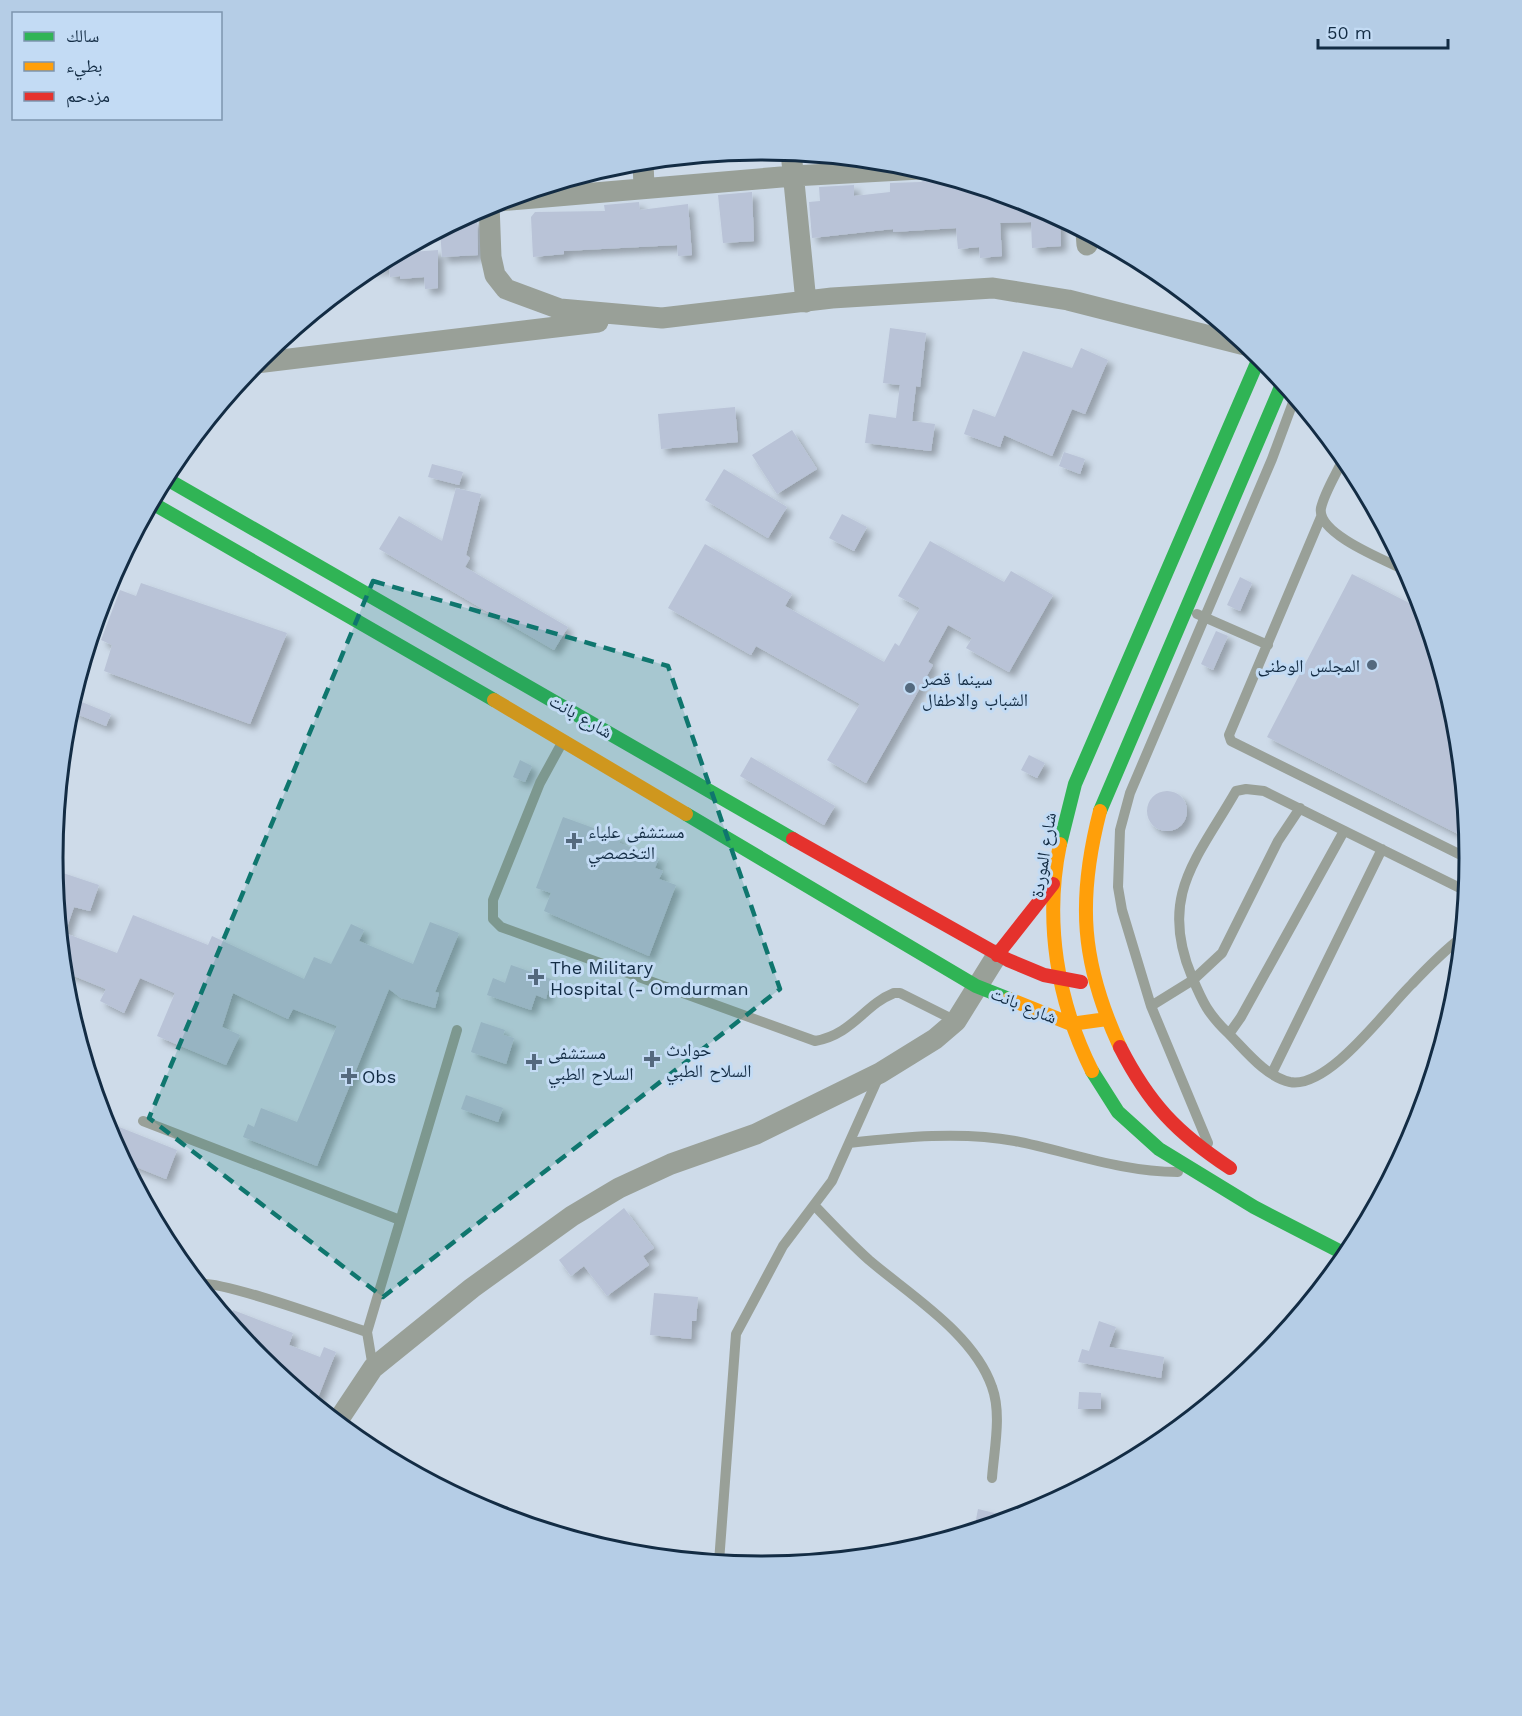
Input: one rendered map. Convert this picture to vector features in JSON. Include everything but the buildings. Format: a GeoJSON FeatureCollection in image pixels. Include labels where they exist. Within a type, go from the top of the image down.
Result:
{"type":"FeatureCollection","features":[{"type":"Feature","properties":{"kind":"main road","name":"شارع الموردة"},"geometry":{"type":"LineString","coordinates":[[1239,1175],[1191,1143],[1163,1115],[1143,1088],[1107,1018],[1096,983],[1086,938],[1086,885],[1104,795],[1170,603],[1256,366]]}},
{"type":"Feature","properties":{"kind":"main road","name":"شارع الموردة"},"geometry":{"type":"LineString","coordinates":[[1279,390],[1075,784],[1060,838],[1053,884],[1053,936],[1058,980],[1071,1024],[1093,1076],[1109,1102],[1137,1132],[1195,1172],[1260,1213],[1338,1250]]}},
{"type":"Feature","properties":{"kind":"main road","name":"شارع بانت"},"geometry":{"type":"LineString","coordinates":[[173,483],[997,955],[1058,980],[1096,983]]}},
{"type":"Feature","properties":{"kind":"main road","name":"شارع بانت"},"geometry":{"type":"LineString","coordinates":[[159,506],[563,741],[976,986],[1071,1024],[1107,1018]]}},
{"type":"Feature","properties":{"kind":"main road"},"geometry":{"type":"LineString","coordinates":[[997,955],[1053,884]]}},
{"type":"Feature","properties":{"kind":"main road","name":"شارع الموردة"},"geometry":{"type":"LineString","coordinates":[[1284,1206],[1339,1248]]}},
{"type":"Feature","properties":{"kind":"street"},"geometry":{"type":"LineString","coordinates":[[792,161],[806,302]]}},
{"type":"Feature","properties":{"kind":"street"},"geometry":{"type":"LineString","coordinates":[[643,170],[644,188]]}},
{"type":"Feature","properties":{"kind":"street"},"geometry":{"type":"LineString","coordinates":[[534,198],[793,176],[884,171]]}},
{"type":"Feature","properties":{"kind":"street"},"geometry":{"type":"LineString","coordinates":[[499,211],[491,257],[495,274],[506,289],[561,309],[631,318]]}},
{"type":"Feature","properties":{"kind":"street"},"geometry":{"type":"LineString","coordinates":[[270,361],[631,318],[720,313],[908,292],[993,288],[1068,300],[1230,341]]}},
{"type":"Feature","properties":{"kind":"street","name":"شارع بانت"},"geometry":{"type":"LineString","coordinates":[[976,986],[997,955]]}},
{"type":"Feature","properties":{"kind":"street"},"geometry":{"type":"LineString","coordinates":[[341,1416],[373,1368],[481,1281],[572,1216],[619,1188],[671,1164],[756,1134],[880,1073],[934,1039],[956,1021],[976,986]]}},
{"type":"Feature","properties":{"kind":"lane"},"geometry":{"type":"LineString","coordinates":[[1213,1157],[1151,1005],[1125,920],[1118,887],[1120,830],[1130,793],[1272,459],[1292,405]]}},
{"type":"Feature","properties":{"kind":"lane"},"geometry":{"type":"LineString","coordinates":[[1339,467],[1321,507],[1321,517],[1229,735],[1231,741],[1459,854]]}},
{"type":"Feature","properties":{"kind":"lane"},"geometry":{"type":"LineString","coordinates":[[1321,517],[1327,527],[1349,542],[1394,565]]}},
{"type":"Feature","properties":{"kind":"lane"},"geometry":{"type":"LineString","coordinates":[[1170,603],[1268,645]]}},
{"type":"Feature","properties":{"kind":"lane"},"geometry":{"type":"LineString","coordinates":[[563,741],[540,783],[493,900],[493,919],[501,927],[815,1041],[829,1039],[846,1029],[894,993],[900,993],[956,1021]]}},
{"type":"Feature","properties":{"kind":"lane"},"geometry":{"type":"LineString","coordinates":[[1453,945],[1411,984],[1350,1051],[1313,1078],[1290,1082],[1272,1073],[1209,1016],[1193,980],[1180,941],[1177,912],[1186,879],[1236,792],[1246,789],[1264,792],[1300,808],[1458,887]]}},
{"type":"Feature","properties":{"kind":"lane"},"geometry":{"type":"LineString","coordinates":[[1151,1005],[1193,980],[1222,953],[1278,840],[1300,808]]}},
{"type":"Feature","properties":{"kind":"lane"},"geometry":{"type":"LineString","coordinates":[[1229,1034],[1268,970],[1344,831]]}},
{"type":"Feature","properties":{"kind":"lane"},"geometry":{"type":"LineString","coordinates":[[1272,1073],[1382,849]]}},
{"type":"Feature","properties":{"kind":"lane"},"geometry":{"type":"LineString","coordinates":[[373,1368],[367,1332],[457,1030]]}},
{"type":"Feature","properties":{"kind":"lane"},"geometry":{"type":"LineString","coordinates":[[720,1555],[736,1334],[783,1246],[832,1182],[880,1073]]}},
{"type":"Feature","properties":{"kind":"lane"},"geometry":{"type":"LineString","coordinates":[[143,1121],[400,1220]]}},
{"type":"Feature","properties":{"kind":"lane"},"geometry":{"type":"LineString","coordinates":[[849,1143],[896,1138],[979,1137],[1014,1141],[1102,1163],[1151,1172],[1195,1172]]}},
{"type":"Feature","properties":{"kind":"lane"},"geometry":{"type":"LineString","coordinates":[[814,1205],[870,1260],[912,1293],[972,1349],[993,1388],[996,1422],[992,1478]]}},
{"type":"Feature","properties":{"kind":"lane"},"geometry":{"type":"LineString","coordinates":[[207,1282],[367,1332]]}},
{"type":"Feature","properties":{"kind":"highlighted area"},"geometry":{"type":"Polygon","coordinates":[[[373,581],[668,666],[780,989],[383,1297],[149,1118],[373,581]]]}},
{"type":"Feature","properties":{"kind":"traffic: fast"},"geometry":{"type":"LineString","coordinates":[[1060,844],[1075,784],[1256,365]]}},
{"type":"Feature","properties":{"kind":"traffic: fast"},"geometry":{"type":"LineString","coordinates":[[1100,811],[1279,391]]}},
{"type":"Feature","properties":{"kind":"traffic: fast"},"geometry":{"type":"LineString","coordinates":[[173,483],[793,839]]}},
{"type":"Feature","properties":{"kind":"traffic: fast"},"geometry":{"type":"LineString","coordinates":[[158,507],[494,700]]}},
{"type":"Feature","properties":{"kind":"traffic: fast"},"geometry":{"type":"LineString","coordinates":[[686,814],[976,986],[1009,999]]}},
{"type":"Feature","properties":{"kind":"traffic: fast"},"geometry":{"type":"LineString","coordinates":[[1092,1071],[1118,1112],[1159,1149],[1254,1207],[1338,1250]]}},
{"type":"Feature","properties":{"kind":"traffic: slow"},"geometry":{"type":"LineString","coordinates":[[494,700],[686,814]]}},
{"type":"Feature","properties":{"kind":"traffic: slow"},"geometry":{"type":"LineString","coordinates":[[1100,811],[1088,874],[1087,931],[1090,959],[1097,987],[1120,1047]]}},
{"type":"Feature","properties":{"kind":"traffic: slow"},"geometry":{"type":"LineString","coordinates":[[1060,844],[1053,902],[1057,960],[1070,1017],[1092,1071]]}},
{"type":"Feature","properties":{"kind":"traffic: slow"},"geometry":{"type":"LineString","coordinates":[[1009,999],[1071,1024],[1107,1019]]}},
{"type":"Feature","properties":{"kind":"traffic: jam"},"geometry":{"type":"LineString","coordinates":[[793,839],[1008,960],[1044,975],[1081,982]]}},
{"type":"Feature","properties":{"kind":"traffic: jam"},"geometry":{"type":"LineString","coordinates":[[997,955],[1053,884]]}},
{"type":"Feature","properties":{"kind":"traffic: jam"},"geometry":{"type":"LineString","coordinates":[[1120,1047],[1142,1085],[1166,1116],[1195,1142],[1230,1168]]}},
{"type":"Feature","properties":{"kind":"place","name":"المجلس الوطنى"},"geometry":{"type":"Point","coordinates":[1372,665]}},
{"type":"Feature","properties":{"kind":"place","name":"سينما قصر الشباب والاطفال"},"geometry":{"type":"Point","coordinates":[910,688]}},
{"type":"Feature","properties":{"kind":"place","name":"مستشفى علياء التخصصي"},"geometry":{"type":"Point","coordinates":[574,841]}},
{"type":"Feature","properties":{"kind":"place","name":"The Military Hospital (- Omdurman"},"geometry":{"type":"Point","coordinates":[536,977]}},
{"type":"Feature","properties":{"kind":"place","name":"حوادث السلاح الطبي"},"geometry":{"type":"Point","coordinates":[652,1059]}},
{"type":"Feature","properties":{"kind":"place","name":"مستشفى السلاح الطبي"},"geometry":{"type":"Point","coordinates":[534,1062]}},
{"type":"Feature","properties":{"kind":"place","name":"Obs"},"geometry":{"type":"Point","coordinates":[349,1076]}}]}
